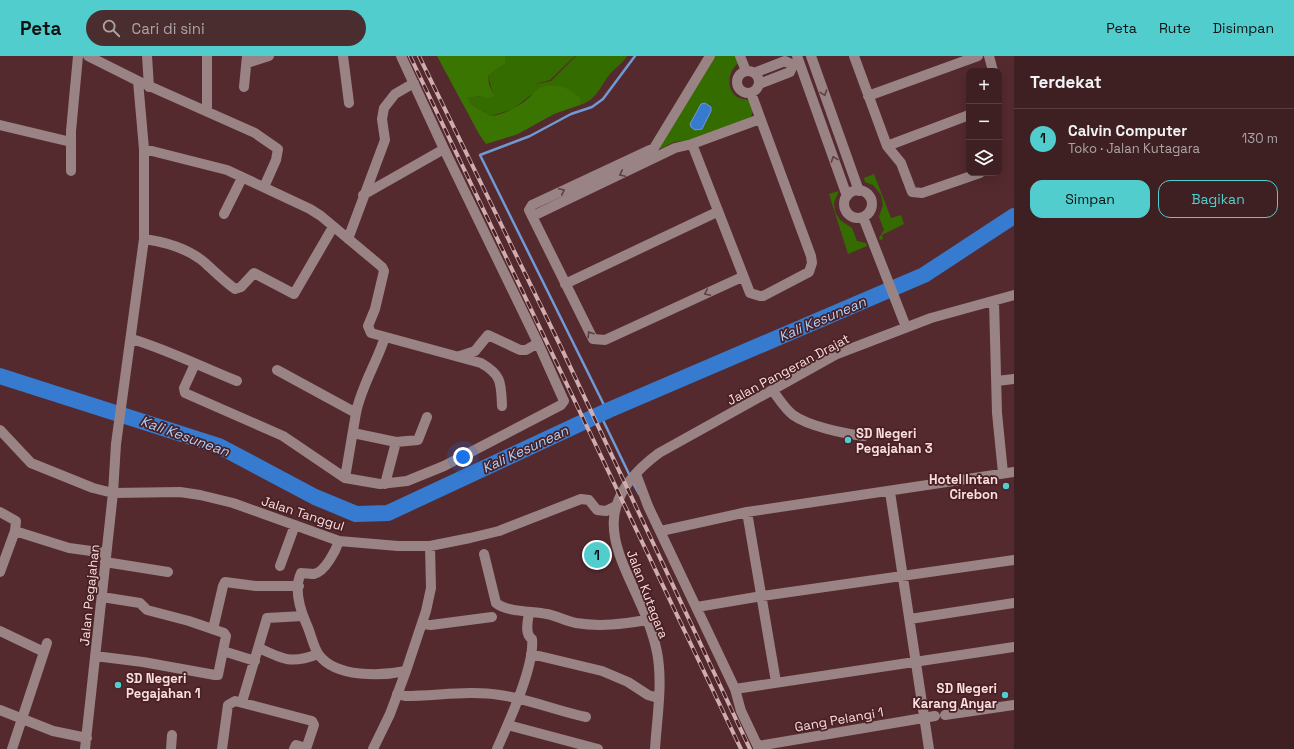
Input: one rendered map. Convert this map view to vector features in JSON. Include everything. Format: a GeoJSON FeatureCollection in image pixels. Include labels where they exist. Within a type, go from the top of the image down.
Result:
{"type":"FeatureCollection","features":[{"type":"Feature","properties":{"kind":"street"},"geometry":{"type":"LineString","coordinates":[[71,171],[71,142],[78,56]]}},
{"type":"Feature","properties":{"kind":"street"},"geometry":{"type":"LineString","coordinates":[[88,56],[149,87],[255,133],[278,149],[276,160],[264,187]]}},
{"type":"Feature","properties":{"kind":"street"},"geometry":{"type":"LineString","coordinates":[[147,56],[149,87]]}},
{"type":"Feature","properties":{"kind":"street"},"geometry":{"type":"LineString","coordinates":[[207,56],[207,111]]}},
{"type":"Feature","properties":{"kind":"street"},"geometry":{"type":"LineString","coordinates":[[244,87],[247,59],[269,56]]}},
{"type":"Feature","properties":{"kind":"street"},"geometry":{"type":"LineString","coordinates":[[343,56],[349,102]]}},
{"type":"Feature","properties":{"kind":"street"},"geometry":{"type":"LineString","coordinates":[[195,364],[184,388],[185,393],[283,436],[345,478],[385,484],[407,481],[444,466],[561,405],[564,401],[538,343],[444,150],[401,56]]}},
{"type":"Feature","properties":{"kind":"street"},"geometry":{"type":"LineString","coordinates":[[656,153],[710,56]]}},
{"type":"Feature","properties":{"kind":"street"},"geometry":{"type":"LineString","coordinates":[[740,56],[750,72],[757,76],[759,84]]}},
{"type":"Feature","properties":{"kind":"street"},"geometry":{"type":"LineString","coordinates":[[811,56],[860,191]]}},
{"type":"Feature","properties":{"kind":"street"},"geometry":{"type":"LineString","coordinates":[[854,56],[887,146],[901,163],[910,189],[917,194],[971,176]]}},
{"type":"Feature","properties":{"kind":"street"},"geometry":{"type":"LineString","coordinates":[[868,96],[978,56]]}},
{"type":"Feature","properties":{"kind":"street"},"geometry":{"type":"LineString","coordinates":[[989,56],[992,68]]}},
{"type":"Feature","properties":{"kind":"street"},"geometry":{"type":"LineString","coordinates":[[799,60],[790,72],[759,84],[751,93],[746,93],[738,87],[738,77],[785,61],[799,60]]}},
{"type":"Feature","properties":{"kind":"street"},"geometry":{"type":"LineString","coordinates":[[799,60],[847,196]]}},
{"type":"Feature","properties":{"kind":"street","name":"Jalan Pegajahan"},"geometry":{"type":"LineString","coordinates":[[85,749],[113,493],[116,444],[132,339],[144,239],[144,149],[138,81]]}},
{"type":"Feature","properties":{"kind":"street"},"geometry":{"type":"LineString","coordinates":[[348,239],[363,195],[385,140],[382,119],[384,108],[395,94],[414,83]]}},
{"type":"Feature","properties":{"kind":"street"},"geometry":{"type":"LineString","coordinates":[[692,144],[742,277],[750,293],[760,296],[806,274],[812,268],[811,256],[751,93]]}},
{"type":"Feature","properties":{"kind":"street"},"geometry":{"type":"LineString","coordinates":[[887,146],[966,116]]}},
{"type":"Feature","properties":{"kind":"street"},"geometry":{"type":"LineString","coordinates":[[742,277],[605,340],[599,341],[591,337],[529,210],[530,206],[656,153],[692,144],[760,119]]}},
{"type":"Feature","properties":{"kind":"street"},"geometry":{"type":"LineString","coordinates":[[0,125],[71,142]]}},
{"type":"Feature","properties":{"kind":"street"},"geometry":{"type":"LineString","coordinates":[[144,149],[201,162],[227,170],[316,212],[382,267],[384,271],[368,329],[371,332],[385,337],[460,356],[481,363],[491,369],[499,377],[502,406]]}},
{"type":"Feature","properties":{"kind":"street"},"geometry":{"type":"LineString","coordinates":[[363,195],[444,150]]}},
{"type":"Feature","properties":{"kind":"street"},"geometry":{"type":"LineString","coordinates":[[224,214],[242,178]]}},
{"type":"Feature","properties":{"kind":"street"},"geometry":{"type":"LineString","coordinates":[[855,191],[865,193],[872,202],[871,209],[863,217],[854,218],[847,212],[844,204],[847,196],[855,191]]}},
{"type":"Feature","properties":{"kind":"street"},"geometry":{"type":"LineString","coordinates":[[566,284],[718,212]]}},
{"type":"Feature","properties":{"kind":"street"},"geometry":{"type":"LineString","coordinates":[[863,217],[906,327]]}},
{"type":"Feature","properties":{"kind":"street"},"geometry":{"type":"LineString","coordinates":[[144,239],[162,241],[186,250],[202,261],[235,289],[241,287],[254,273],[294,294],[333,227]]}},
{"type":"Feature","properties":{"kind":"street","name":"Jalan Pangeran Drajat"},"geometry":{"type":"LineString","coordinates":[[613,520],[616,506],[628,484],[635,475],[660,453],[773,392],[837,354],[906,327],[1014,295]]}},
{"type":"Feature","properties":{"kind":"street"},"geometry":{"type":"LineString","coordinates":[[994,301],[997,413],[1003,473]]}},
{"type":"Feature","properties":{"kind":"street"},"geometry":{"type":"LineString","coordinates":[[460,356],[475,351],[488,335],[523,351],[538,343]]}},
{"type":"Feature","properties":{"kind":"street"},"geometry":{"type":"LineString","coordinates":[[345,478],[356,413],[361,394],[376,362],[385,337]]}},
{"type":"Feature","properties":{"kind":"street"},"geometry":{"type":"LineString","coordinates":[[132,339],[175,354],[237,381]]}},
{"type":"Feature","properties":{"kind":"street"},"geometry":{"type":"LineString","coordinates":[[277,370],[356,413]]}},
{"type":"Feature","properties":{"kind":"street"},"geometry":{"type":"LineString","coordinates":[[997,381],[1014,379]]}},
{"type":"Feature","properties":{"kind":"street"},"geometry":{"type":"LineString","coordinates":[[773,392],[788,411],[799,418],[839,432],[864,436]]}},
{"type":"Feature","properties":{"kind":"street"},"geometry":{"type":"LineString","coordinates":[[353,433],[396,442],[418,440],[428,417]]}},
{"type":"Feature","properties":{"kind":"street","name":"Jalan Tanggul"},"geometry":{"type":"LineString","coordinates":[[0,430],[24,459],[35,466],[76,482],[113,493],[180,492],[200,495],[233,503],[340,541],[398,546],[430,546],[499,531],[582,499],[589,500],[597,510],[606,511],[616,506]]}},
{"type":"Feature","properties":{"kind":"street"},"geometry":{"type":"LineString","coordinates":[[385,484],[396,442]]}},
{"type":"Feature","properties":{"kind":"street"},"geometry":{"type":"LineString","coordinates":[[661,531],[747,512],[890,492],[1014,472]]}},
{"type":"Feature","properties":{"kind":"street"},"geometry":{"type":"LineString","coordinates":[[635,475],[648,506],[735,689],[741,711],[758,748]]}},
{"type":"Feature","properties":{"kind":"street"},"geometry":{"type":"LineString","coordinates":[[890,492],[902,576],[918,661],[929,749]]}},
{"type":"Feature","properties":{"kind":"street"},"geometry":{"type":"LineString","coordinates":[[0,512],[16,521],[15,531],[0,572]]}},
{"type":"Feature","properties":{"kind":"street"},"geometry":{"type":"LineString","coordinates":[[747,512],[776,682]]}},
{"type":"Feature","properties":{"kind":"street","name":"Jalan Kutagara"},"geometry":{"type":"LineString","coordinates":[[613,520],[618,555],[647,620],[658,657],[658,698],[655,749]]}},
{"type":"Feature","properties":{"kind":"street"},"geometry":{"type":"LineString","coordinates":[[280,566],[295,526]]}},
{"type":"Feature","properties":{"kind":"street"},"geometry":{"type":"LineString","coordinates":[[15,531],[106,558],[168,572]]}},
{"type":"Feature","properties":{"kind":"street"},"geometry":{"type":"LineString","coordinates":[[340,541],[333,555],[320,572],[314,574],[301,573],[299,604],[318,654],[331,665],[341,669],[373,675],[384,675],[406,671]]}},
{"type":"Feature","properties":{"kind":"street"},"geometry":{"type":"LineString","coordinates":[[378,748],[422,624],[431,588],[430,546]]}},
{"type":"Feature","properties":{"kind":"street"},"geometry":{"type":"LineString","coordinates":[[484,554],[496,603],[501,606],[546,614],[556,618],[585,624],[614,626],[647,620]]}},
{"type":"Feature","properties":{"kind":"street"},"geometry":{"type":"LineString","coordinates":[[696,607],[762,596],[1014,560]]}},
{"type":"Feature","properties":{"kind":"street"},"geometry":{"type":"LineString","coordinates":[[213,629],[225,582],[256,586],[299,586]]}},
{"type":"Feature","properties":{"kind":"street"},"geometry":{"type":"LineString","coordinates":[[95,656],[143,662],[215,676],[218,675],[226,635],[213,629],[147,610],[140,604],[102,597]]}},
{"type":"Feature","properties":{"kind":"street"},"geometry":{"type":"LineString","coordinates":[[910,619],[1014,603]]}},
{"type":"Feature","properties":{"kind":"street"},"geometry":{"type":"LineString","coordinates":[[499,749],[518,698],[531,654],[532,640],[529,637],[528,632],[529,612]]}},
{"type":"Feature","properties":{"kind":"street"},"geometry":{"type":"LineString","coordinates":[[242,702],[267,618],[303,616]]}},
{"type":"Feature","properties":{"kind":"street"},"geometry":{"type":"LineString","coordinates":[[422,624],[431,625],[492,617]]}},
{"type":"Feature","properties":{"kind":"street"},"geometry":{"type":"LineString","coordinates":[[0,631],[46,647],[12,749]]}},
{"type":"Feature","properties":{"kind":"street"},"geometry":{"type":"LineString","coordinates":[[735,689],[1014,647]]}},
{"type":"Feature","properties":{"kind":"street"},"geometry":{"type":"LineString","coordinates":[[259,648],[281,659],[289,661],[304,659],[318,654]]}},
{"type":"Feature","properties":{"kind":"street"},"geometry":{"type":"LineString","coordinates":[[223,651],[255,661]]}},
{"type":"Feature","properties":{"kind":"street"},"geometry":{"type":"LineString","coordinates":[[531,654],[602,671],[628,682],[648,695],[658,698]]}},
{"type":"Feature","properties":{"kind":"street"},"geometry":{"type":"LineString","coordinates":[[397,694],[405,696],[425,696],[485,693],[518,698],[586,717]]}},
{"type":"Feature","properties":{"kind":"street"},"geometry":{"type":"LineString","coordinates":[[222,749],[228,705],[232,702],[242,702],[314,723],[307,746],[296,745],[294,749]]}},
{"type":"Feature","properties":{"kind":"street","name":"Gang Pelangi 1"},"geometry":{"type":"LineString","coordinates":[[758,748],[924,718],[1014,706]]}},
{"type":"Feature","properties":{"kind":"street"},"geometry":{"type":"LineString","coordinates":[[0,710],[21,720],[52,731],[87,738]]}},
{"type":"Feature","properties":{"kind":"street"},"geometry":{"type":"LineString","coordinates":[[508,725],[598,749]]}},
{"type":"Feature","properties":{"kind":"street"},"geometry":{"type":"LineString","coordinates":[[171,749],[172,735]]}},
{"type":"Feature","properties":{"kind":"green space"},"geometry":{"type":"Polygon","coordinates":[[[437,56],[505,56],[506,63],[488,76],[489,84],[494,96],[487,99],[479,96],[468,98],[471,104],[491,116],[513,109],[540,88],[547,86],[562,87],[576,94],[580,98],[580,105],[554,114],[518,134],[486,144],[479,134],[437,56]]]}},
{"type":"Feature","properties":{"kind":"green space"},"geometry":{"type":"Polygon","coordinates":[[[505,56],[575,56],[550,80],[532,85],[551,81],[576,56],[627,56],[610,74],[598,92],[586,103],[580,105],[580,98],[531,95],[513,109],[491,116],[471,104],[468,98],[479,96],[487,99],[493,94],[488,76],[506,63],[505,56]]]}},
{"type":"Feature","properties":{"kind":"green space"},"geometry":{"type":"Polygon","coordinates":[[[715,56],[736,56],[739,63],[731,73],[729,82],[730,87],[737,97],[749,100],[753,110],[751,117],[691,140],[674,142],[660,149],[659,146],[715,56]]]}},
{"type":"Feature","properties":{"kind":"green space"},"geometry":{"type":"Polygon","coordinates":[[[874,174],[891,218],[901,215],[904,224],[882,235],[883,239],[880,240],[879,238],[884,230],[879,217],[883,205],[881,195],[873,185],[865,182],[864,178],[874,174]]]}},
{"type":"Feature","properties":{"kind":"green space"},"geometry":{"type":"Polygon","coordinates":[[[839,191],[834,202],[835,212],[840,220],[852,228],[857,241],[866,243],[867,246],[848,254],[829,194],[839,191]]]}},
{"type":"Feature","properties":{"kind":"water"},"geometry":{"type":"Polygon","coordinates":[[[705,103],[711,107],[711,111],[702,129],[695,130],[690,124],[701,104],[705,103]]]}},
{"type":"Feature","properties":{"kind":"waterway"},"geometry":{"type":"LineString","coordinates":[[607,411],[480,155],[530,136],[571,114],[592,107],[603,99],[635,56]]}},
{"type":"Feature","properties":{"kind":"waterway","name":"Kali Kesunean"},"geometry":{"type":"LineString","coordinates":[[0,376],[219,446],[315,497],[356,514],[388,513],[609,410],[924,275],[1014,216]]}},
{"type":"Feature","properties":{"kind":"waterway"},"geometry":{"type":"LineString","coordinates":[[600,414],[630,476]]}},
{"type":"Feature","properties":{"kind":"waterway"},"geometry":{"type":"LineString","coordinates":[[633,483],[639,494]]}},
{"type":"Feature","properties":{"kind":"railway"},"geometry":{"type":"LineString","coordinates":[[410,56],[741,749]]}},
{"type":"Feature","properties":{"kind":"railway"},"geometry":{"type":"LineString","coordinates":[[419,56],[559,343],[750,749]]}},
{"type":"Feature","properties":{"kind":"place","name":"SD Negeri Pegajahan 3"},"geometry":{"type":"Point","coordinates":[848,440]}},
{"type":"Feature","properties":{"kind":"place","name":"Hotel Intan Cirebon"},"geometry":{"type":"Point","coordinates":[1006,486]}},
{"type":"Feature","properties":{"kind":"place","name":"Calvin Computer"},"geometry":{"type":"Point","coordinates":[597,555]}},
{"type":"Feature","properties":{"kind":"place","name":"SD Negeri Pegajahan 1"},"geometry":{"type":"Point","coordinates":[118,685]}},
{"type":"Feature","properties":{"kind":"place","name":"SD Negeri Karang Anyar"},"geometry":{"type":"Point","coordinates":[1005,695]}}]}
